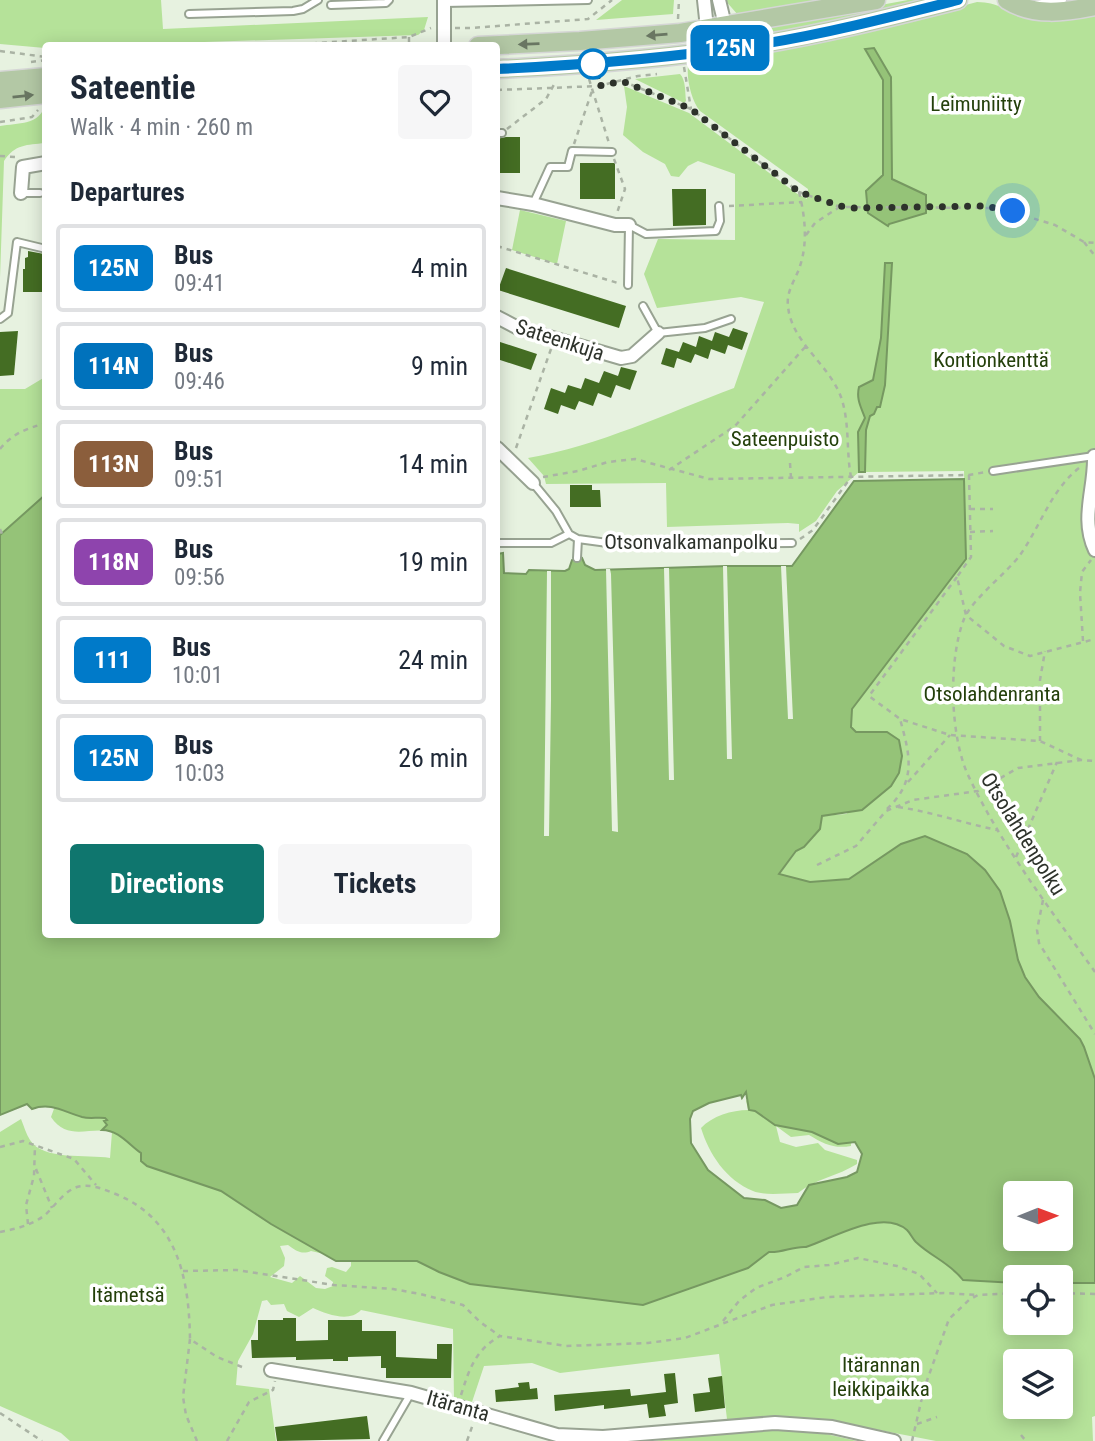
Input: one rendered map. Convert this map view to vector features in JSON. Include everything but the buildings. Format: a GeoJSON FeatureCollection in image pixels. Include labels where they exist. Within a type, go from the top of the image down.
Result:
{"type":"FeatureCollection","features":[{"type":"Feature","properties":{"kind":"main road"},"geometry":{"type":"LineString","coordinates":[[500,45],[580,41],[716,27],[876,0]]}},
{"type":"Feature","properties":{"kind":"main road"},"geometry":{"type":"LineString","coordinates":[[500,69],[593,64],[757,45],[879,21],[958,0]]}},
{"type":"Feature","properties":{"kind":"main road"},"geometry":{"type":"LineString","coordinates":[[1015,4],[1054,12],[1095,6]]}},
{"type":"Feature","properties":{"kind":"main road"},"geometry":{"type":"LineString","coordinates":[[0,81],[42,77]]}},
{"type":"Feature","properties":{"kind":"main road"},"geometry":{"type":"LineString","coordinates":[[0,99],[42,99]]}},
{"type":"Feature","properties":{"kind":"street"},"geometry":{"type":"LineString","coordinates":[[704,0],[716,27],[721,49]]}},
{"type":"Feature","properties":{"kind":"street"},"geometry":{"type":"LineString","coordinates":[[716,27],[719,0]]}},
{"type":"Feature","properties":{"kind":"street"},"geometry":{"type":"LineString","coordinates":[[444,1],[444,42]]}},
{"type":"Feature","properties":{"kind":"street"},"geometry":{"type":"LineString","coordinates":[[21,193],[23,167],[42,164]]}},
{"type":"Feature","properties":{"kind":"street"},"geometry":{"type":"LineString","coordinates":[[500,198],[615,225],[629,225]]}},
{"type":"Feature","properties":{"kind":"street","name":"Sateenkuja"},"geometry":{"type":"LineString","coordinates":[[500,319],[518,328],[621,359],[632,356],[658,333]]}},
{"type":"Feature","properties":{"kind":"street"},"geometry":{"type":"LineString","coordinates":[[500,450],[536,480]]}},
{"type":"Feature","properties":{"kind":"street"},"geometry":{"type":"LineString","coordinates":[[1094,456],[1087,521],[1089,539],[1095,553]]}},
{"type":"Feature","properties":{"kind":"street","name":"Itäranta"},"geometry":{"type":"LineString","coordinates":[[274,1370],[411,1393],[550,1437],[603,1437],[775,1423],[832,1427],[886,1440]]}},
{"type":"Feature","properties":{"kind":"lane"},"geometry":{"type":"LineString","coordinates":[[189,14],[293,11],[303,9],[318,0]]}},
{"type":"Feature","properties":{"kind":"lane"},"geometry":{"type":"LineString","coordinates":[[331,5],[386,3],[389,0]]}},
{"type":"Feature","properties":{"kind":"lane"},"geometry":{"type":"LineString","coordinates":[[444,1],[588,0]]}},
{"type":"Feature","properties":{"kind":"lane"},"geometry":{"type":"LineString","coordinates":[[1015,4],[1063,0]]}},
{"type":"Feature","properties":{"kind":"lane"},"geometry":{"type":"LineString","coordinates":[[533,204],[550,167],[568,167],[572,151],[612,152]]}},
{"type":"Feature","properties":{"kind":"lane"},"geometry":{"type":"LineString","coordinates":[[21,193],[40,193]]}},
{"type":"Feature","properties":{"kind":"lane"},"geometry":{"type":"LineString","coordinates":[[628,285],[629,225],[646,234],[716,231],[720,221],[719,206]]}},
{"type":"Feature","properties":{"kind":"lane"},"geometry":{"type":"LineString","coordinates":[[0,319],[8,313],[18,242],[42,248]]}},
{"type":"Feature","properties":{"kind":"lane"},"geometry":{"type":"LineString","coordinates":[[643,306],[658,333],[705,328],[731,319]]}},
{"type":"Feature","properties":{"kind":"lane"},"geometry":{"type":"LineString","coordinates":[[993,471],[1094,456]]}},
{"type":"Feature","properties":{"kind":"lane","name":"Otsonvalkamanpolku"},"geometry":{"type":"LineString","coordinates":[[536,480],[569,534],[578,539],[615,544],[792,543]]}},
{"type":"Feature","properties":{"kind":"lane"},"geometry":{"type":"LineString","coordinates":[[500,542],[551,543],[569,534]]}},
{"type":"Feature","properties":{"kind":"lane"},"geometry":{"type":"LineString","coordinates":[[577,558],[578,539]]}},
{"type":"Feature","properties":{"kind":"lane"},"geometry":{"type":"LineString","coordinates":[[383,1441],[411,1393]]}},
{"type":"Feature","properties":{"kind":"path"},"geometry":{"type":"LineString","coordinates":[[333,42],[409,37],[428,28],[471,28],[587,19],[612,0]]}},
{"type":"Feature","properties":{"kind":"path"},"geometry":{"type":"LineString","coordinates":[[587,19],[588,26]]}},
{"type":"Feature","properties":{"kind":"path"},"geometry":{"type":"LineString","coordinates":[[549,22],[549,28]]}},
{"type":"Feature","properties":{"kind":"path"},"geometry":{"type":"LineString","coordinates":[[409,37],[409,42]]}},
{"type":"Feature","properties":{"kind":"path"},"geometry":{"type":"LineString","coordinates":[[0,51],[42,56]]}},
{"type":"Feature","properties":{"kind":"path"},"geometry":{"type":"LineString","coordinates":[[673,72],[685,70]]}},
{"type":"Feature","properties":{"kind":"path"},"geometry":{"type":"LineString","coordinates":[[500,90],[599,86],[661,73]]}},
{"type":"Feature","properties":{"kind":"path"},"geometry":{"type":"LineString","coordinates":[[599,79],[599,86]]}},
{"type":"Feature","properties":{"kind":"path"},"geometry":{"type":"LineString","coordinates":[[500,132],[546,99],[556,81]]}},
{"type":"Feature","properties":{"kind":"path"},"geometry":{"type":"LineString","coordinates":[[622,81],[691,109],[799,192],[840,206],[999,208],[1055,225],[1084,242],[1095,256]]}},
{"type":"Feature","properties":{"kind":"path"},"geometry":{"type":"LineString","coordinates":[[520,83],[520,89]]}},
{"type":"Feature","properties":{"kind":"path"},"geometry":{"type":"LineString","coordinates":[[572,151],[592,91]]}},
{"type":"Feature","properties":{"kind":"path"},"geometry":{"type":"LineString","coordinates":[[0,122],[36,115],[42,101]]}},
{"type":"Feature","properties":{"kind":"path"},"geometry":{"type":"LineString","coordinates":[[792,543],[813,530],[851,477],[847,426],[841,397],[795,329],[788,308],[789,292],[801,264],[806,235],[799,192]]}},
{"type":"Feature","properties":{"kind":"path"},"geometry":{"type":"LineString","coordinates":[[719,206],[802,202]]}},
{"type":"Feature","properties":{"kind":"path"},"geometry":{"type":"LineString","coordinates":[[806,235],[815,223],[840,206]]}},
{"type":"Feature","properties":{"kind":"path"},"geometry":{"type":"LineString","coordinates":[[1084,242],[1095,243]]}},
{"type":"Feature","properties":{"kind":"path"},"geometry":{"type":"LineString","coordinates":[[500,247],[628,285]]}},
{"type":"Feature","properties":{"kind":"path"},"geometry":{"type":"LineString","coordinates":[[515,451],[554,339]]}},
{"type":"Feature","properties":{"kind":"path"},"geometry":{"type":"LineString","coordinates":[[669,470],[735,426],[807,345]]}},
{"type":"Feature","properties":{"kind":"path"},"geometry":{"type":"LineString","coordinates":[[0,449],[21,430],[42,424]]}},
{"type":"Feature","properties":{"kind":"path"},"geometry":{"type":"LineString","coordinates":[[966,615],[1021,554],[1064,481],[1094,456]]}},
{"type":"Feature","properties":{"kind":"path"},"geometry":{"type":"LineString","coordinates":[[536,480],[625,459],[644,461],[709,479],[969,475],[993,471]]}},
{"type":"Feature","properties":{"kind":"path"},"geometry":{"type":"LineString","coordinates":[[790,463],[791,478]]}},
{"type":"Feature","properties":{"kind":"path"},"geometry":{"type":"LineString","coordinates":[[969,475],[971,557],[869,696],[900,719],[957,737],[1040,741],[1081,760]]}},
{"type":"Feature","properties":{"kind":"path"},"geometry":{"type":"LineString","coordinates":[[970,509],[993,509]]}},
{"type":"Feature","properties":{"kind":"path"},"geometry":{"type":"LineString","coordinates":[[0,529],[2,534]]}},
{"type":"Feature","properties":{"kind":"path"},"geometry":{"type":"LineString","coordinates":[[970,532],[993,531]]}},
{"type":"Feature","properties":{"kind":"path"},"geometry":{"type":"LineString","coordinates":[[1083,641],[1080,593],[1082,572],[1095,553]]}},
{"type":"Feature","properties":{"kind":"path"},"geometry":{"type":"LineString","coordinates":[[957,577],[966,615],[1004,646],[1030,656],[1095,639]]}},
{"type":"Feature","properties":{"kind":"path","name":"Otsolahdenpolku"},"geometry":{"type":"LineString","coordinates":[[966,615],[953,680],[957,737],[968,775],[998,830],[1095,972]]}},
{"type":"Feature","properties":{"kind":"path"},"geometry":{"type":"LineString","coordinates":[[1040,741],[1040,680],[1045,651]]}},
{"type":"Feature","properties":{"kind":"path"},"geometry":{"type":"LineString","coordinates":[[900,719],[909,751],[906,784]]}},
{"type":"Feature","properties":{"kind":"path"},"geometry":{"type":"LineString","coordinates":[[817,865],[856,846],[900,797],[906,784],[950,734]]}},
{"type":"Feature","properties":{"kind":"path"},"geometry":{"type":"LineString","coordinates":[[886,811],[913,800],[978,791],[1018,768],[1057,762],[1095,761]]}},
{"type":"Feature","properties":{"kind":"path"},"geometry":{"type":"LineString","coordinates":[[1016,857],[1057,762]]}},
{"type":"Feature","properties":{"kind":"path"},"geometry":{"type":"LineString","coordinates":[[898,807],[932,812],[998,830]]}},
{"type":"Feature","properties":{"kind":"path"},"geometry":{"type":"LineString","coordinates":[[1044,898],[1037,930],[1039,943],[1095,1034]]}},
{"type":"Feature","properties":{"kind":"path"},"geometry":{"type":"LineString","coordinates":[[0,1147],[23,1141],[74,1159],[97,1187]]}},
{"type":"Feature","properties":{"kind":"path"},"geometry":{"type":"LineString","coordinates":[[28,1224],[26,1205],[34,1176],[35,1145]]}},
{"type":"Feature","properties":{"kind":"path"},"geometry":{"type":"LineString","coordinates":[[34,1164],[52,1208]]}},
{"type":"Feature","properties":{"kind":"path"},"geometry":{"type":"LineString","coordinates":[[0,1232],[38,1220],[72,1190],[85,1186],[97,1187],[129,1200],[145,1210],[168,1239],[183,1271],[190,1339],[183,1397],[186,1415],[197,1441]]}},
{"type":"Feature","properties":{"kind":"path"},"geometry":{"type":"LineString","coordinates":[[721,1324],[739,1301],[756,1288],[804,1267],[830,1265],[858,1258],[897,1266],[919,1274],[937,1293]]}},
{"type":"Feature","properties":{"kind":"path"},"geometry":{"type":"LineString","coordinates":[[183,1271],[237,1270],[334,1285],[393,1289],[420,1294],[463,1305],[480,1322],[500,1336],[566,1346],[648,1343],[685,1338],[772,1305],[813,1299],[937,1293],[1003,1294]]}},
{"type":"Feature","properties":{"kind":"path"},"geometry":{"type":"LineString","coordinates":[[1073,1293],[1095,1294]]}},
{"type":"Feature","properties":{"kind":"path"},"geometry":{"type":"LineString","coordinates":[[912,1441],[924,1389],[948,1319],[978,1295]]}},
{"type":"Feature","properties":{"kind":"path"},"geometry":{"type":"LineString","coordinates":[[457,1406],[470,1364],[490,1342],[500,1336]]}},
{"type":"Feature","properties":{"kind":"path"},"geometry":{"type":"LineString","coordinates":[[190,1339],[217,1357],[242,1367]]}},
{"type":"Feature","properties":{"kind":"path"},"geometry":{"type":"LineString","coordinates":[[227,1441],[250,1402],[273,1390],[274,1370]]}},
{"type":"Feature","properties":{"kind":"path"},"geometry":{"type":"LineString","coordinates":[[902,1383],[924,1389]]}},
{"type":"Feature","properties":{"kind":"path"},"geometry":{"type":"LineString","coordinates":[[0,1413],[42,1441]]}},
{"type":"Feature","properties":{"kind":"path"},"geometry":{"type":"LineString","coordinates":[[916,1424],[937,1417]]}},
{"type":"Feature","properties":{"kind":"path"},"geometry":{"type":"LineString","coordinates":[[467,1441],[476,1418]]}},
{"type":"Feature","properties":{"kind":"path"},"geometry":{"type":"LineString","coordinates":[[1021,1435],[1026,1441]]}},
{"type":"Feature","properties":{"kind":"green space"},"geometry":{"type":"Polygon","coordinates":[[[0,0],[161,0],[163,29],[428,17],[424,30],[418,35],[207,42],[42,42],[42,48],[0,44],[0,0]]]}},
{"type":"Feature","properties":{"kind":"green space"},"geometry":{"type":"Polygon","coordinates":[[[622,0],[674,0],[673,14],[596,20],[622,0]]]}},
{"type":"Feature","properties":{"kind":"green space"},"geometry":{"type":"Polygon","coordinates":[[[725,0],[831,0],[738,15],[725,0]]]}},
{"type":"Feature","properties":{"kind":"green space"},"geometry":{"type":"Polygon","coordinates":[[[908,0],[929,0],[749,39],[732,35],[733,32],[908,0]]]}},
{"type":"Feature","properties":{"kind":"green space"},"geometry":{"type":"Polygon","coordinates":[[[977,2],[1042,20],[1060,20],[1095,13],[1095,1079],[1080,1039],[1039,997],[1025,977],[1018,960],[1010,921],[901,844],[849,879],[810,882],[779,875],[797,851],[804,847],[820,828],[822,816],[846,814],[891,786],[899,773],[902,756],[887,732],[856,732],[851,728],[852,709],[966,559],[964,471],[865,472],[866,430],[870,416],[880,407],[883,395],[892,263],[884,270],[881,338],[873,380],[859,386],[865,418],[858,432],[859,472],[837,491],[816,521],[799,532],[799,524],[788,523],[667,527],[666,483],[546,484],[544,476],[528,458],[581,446],[734,388],[764,302],[741,297],[657,308],[644,274],[658,239],[735,240],[735,174],[698,161],[688,166],[679,177],[671,176],[665,164],[643,152],[623,135],[627,107],[624,86],[689,113],[807,199],[808,189],[700,111],[690,87],[689,61],[905,21],[977,2]]]}},
{"type":"Feature","properties":{"kind":"green space"},"geometry":{"type":"Polygon","coordinates":[[[680,74],[685,87],[684,103],[635,79],[680,74]]]}},
{"type":"Feature","properties":{"kind":"green space"},"geometry":{"type":"Polygon","coordinates":[[[42,112],[42,143],[17,148],[4,161],[0,278],[0,126],[33,120],[42,112]]]}},
{"type":"Feature","properties":{"kind":"green space"},"geometry":{"type":"Polygon","coordinates":[[[520,210],[566,221],[557,264],[512,250],[520,210]]]}},
{"type":"Feature","properties":{"kind":"green space"},"geometry":{"type":"Polygon","coordinates":[[[42,379],[42,510],[0,535],[0,389],[25,389],[42,379]]]}},
{"type":"Feature","properties":{"kind":"green space"},"geometry":{"type":"Polygon","coordinates":[[[39,1076],[145,1138],[141,1161],[147,1166],[221,1191],[324,1254],[296,1251],[288,1245],[280,1246],[285,1258],[284,1266],[270,1277],[292,1283],[300,1276],[316,1288],[333,1286],[333,1282],[325,1276],[327,1268],[346,1272],[351,1266],[351,1260],[417,1261],[470,1284],[549,1292],[748,1268],[769,1252],[806,1247],[858,1227],[885,1222],[897,1224],[907,1230],[916,1242],[963,1280],[1003,1282],[1003,1335],[1073,1335],[1073,1283],[1095,1283],[1093,1441],[936,1441],[853,1425],[788,1417],[727,1419],[719,1354],[560,1373],[532,1363],[484,1366],[471,1405],[454,1400],[453,1329],[361,1310],[344,1317],[313,1308],[299,1317],[287,1311],[284,1304],[271,1305],[267,1300],[262,1301],[253,1334],[238,1361],[236,1385],[269,1389],[276,1441],[70,1441],[61,1433],[0,1406],[0,1132],[21,1119],[30,1140],[45,1151],[110,1158],[112,1132],[65,1129],[51,1117],[55,1106],[39,1107],[39,1076]]]}},
{"type":"Feature","properties":{"kind":"green space"},"geometry":{"type":"Polygon","coordinates":[[[746,1100],[851,1140],[851,1146],[829,1145],[809,1135],[791,1137],[776,1126],[780,1142],[796,1147],[818,1143],[825,1150],[857,1160],[857,1164],[798,1193],[763,1193],[743,1186],[720,1165],[701,1128],[723,1114],[748,1110],[746,1100]]]}},
{"type":"Feature","properties":{"kind":"green space"},"geometry":{"type":"Polygon","coordinates":[[[783,1430],[826,1434],[857,1441],[654,1441],[713,1433],[783,1430]]]}},
{"type":"Feature","properties":{"kind":"shaded area"},"geometry":{"type":"Polygon","coordinates":[[[874,48],[891,77],[892,179],[926,195],[926,213],[888,226],[868,213],[866,191],[883,175],[883,80],[865,49],[874,48]]]}},
{"type":"Feature","properties":{"kind":"shaded area"},"geometry":{"type":"Polygon","coordinates":[[[885,263],[892,263],[885,385],[880,407],[870,416],[866,430],[865,472],[859,472],[858,432],[865,418],[858,391],[859,387],[873,380],[881,338],[885,263]]]}},
{"type":"Feature","properties":{"kind":"shaded area"},"geometry":{"type":"Polygon","coordinates":[[[964,479],[966,559],[852,709],[851,727],[856,732],[887,732],[899,740],[902,756],[899,773],[891,786],[862,810],[822,816],[820,829],[804,847],[796,851],[779,874],[810,882],[849,879],[901,844],[925,836],[967,854],[985,870],[1000,891],[1025,977],[1039,997],[1080,1039],[1095,1079],[1095,1283],[1073,1283],[1073,1265],[1003,1265],[1003,1282],[963,1280],[916,1242],[907,1230],[897,1224],[885,1222],[858,1227],[806,1247],[769,1252],[748,1268],[643,1305],[470,1284],[417,1261],[336,1261],[271,1224],[221,1191],[147,1166],[141,1161],[141,1153],[123,1138],[114,1132],[102,1130],[107,1125],[105,1118],[82,1117],[51,1107],[32,1109],[27,1104],[0,1115],[0,535],[42,498],[42,938],[500,938],[500,554],[503,553],[504,573],[526,574],[529,570],[565,571],[569,569],[572,560],[582,558],[585,565],[595,570],[792,566],[854,481],[964,479]],[[746,1092],[742,1098],[741,1095],[709,1103],[693,1111],[690,1119],[691,1143],[708,1170],[744,1198],[765,1200],[781,1208],[797,1205],[809,1185],[847,1177],[857,1172],[862,1154],[855,1142],[838,1144],[812,1132],[775,1125],[755,1111],[749,1110],[746,1092]]]}},
{"type":"Feature","properties":{"kind":"pier"},"geometry":{"type":"Polygon","coordinates":[[[723,566],[727,566],[732,759],[727,759],[723,566]]]}},
{"type":"Feature","properties":{"kind":"pier"},"geometry":{"type":"Polygon","coordinates":[[[781,566],[786,566],[793,719],[788,719],[781,566]]]}},
{"type":"Feature","properties":{"kind":"pier"},"geometry":{"type":"Polygon","coordinates":[[[664,568],[669,568],[674,780],[669,780],[664,568]]]}},
{"type":"Feature","properties":{"kind":"pier"},"geometry":{"type":"Polygon","coordinates":[[[606,569],[610,569],[611,574],[618,832],[612,831],[606,569]]]}},
{"type":"Feature","properties":{"kind":"pier"},"geometry":{"type":"Polygon","coordinates":[[[547,571],[551,571],[551,700],[549,836],[544,836],[547,571]]]}},
{"type":"Feature","properties":{"kind":"bus line","name":"125N"},"geometry":{"type":"LineString","coordinates":[[500,69],[593,64],[757,45],[879,21],[958,0]]}},
{"type":"Feature","properties":{"kind":"route"},"geometry":{"type":"LineString","coordinates":[[593,64],[599,86],[622,81],[691,109],[799,192],[824,201],[855,208],[984,206],[1013,211]]}},
{"type":"Feature","properties":{"kind":"park label","name":"Leimuniitty"},"geometry":{"type":"Point","coordinates":[976,104]}},
{"type":"Feature","properties":{"kind":"park label","name":"Kontionkenttä"},"geometry":{"type":"Point","coordinates":[991,360]}},
{"type":"Feature","properties":{"kind":"park label","name":"Sateenpuisto"},"geometry":{"type":"Point","coordinates":[785,439]}},
{"type":"Feature","properties":{"kind":"park label","name":"Otsolahdenranta"},"geometry":{"type":"Point","coordinates":[992,694]}},
{"type":"Feature","properties":{"kind":"park label","name":"Itämetsä"},"geometry":{"type":"Point","coordinates":[128,1295]}},
{"type":"Feature","properties":{"kind":"park label","name":"Itärannan leikkipaikka"},"geometry":{"type":"Point","coordinates":[881,1377]}}]}
